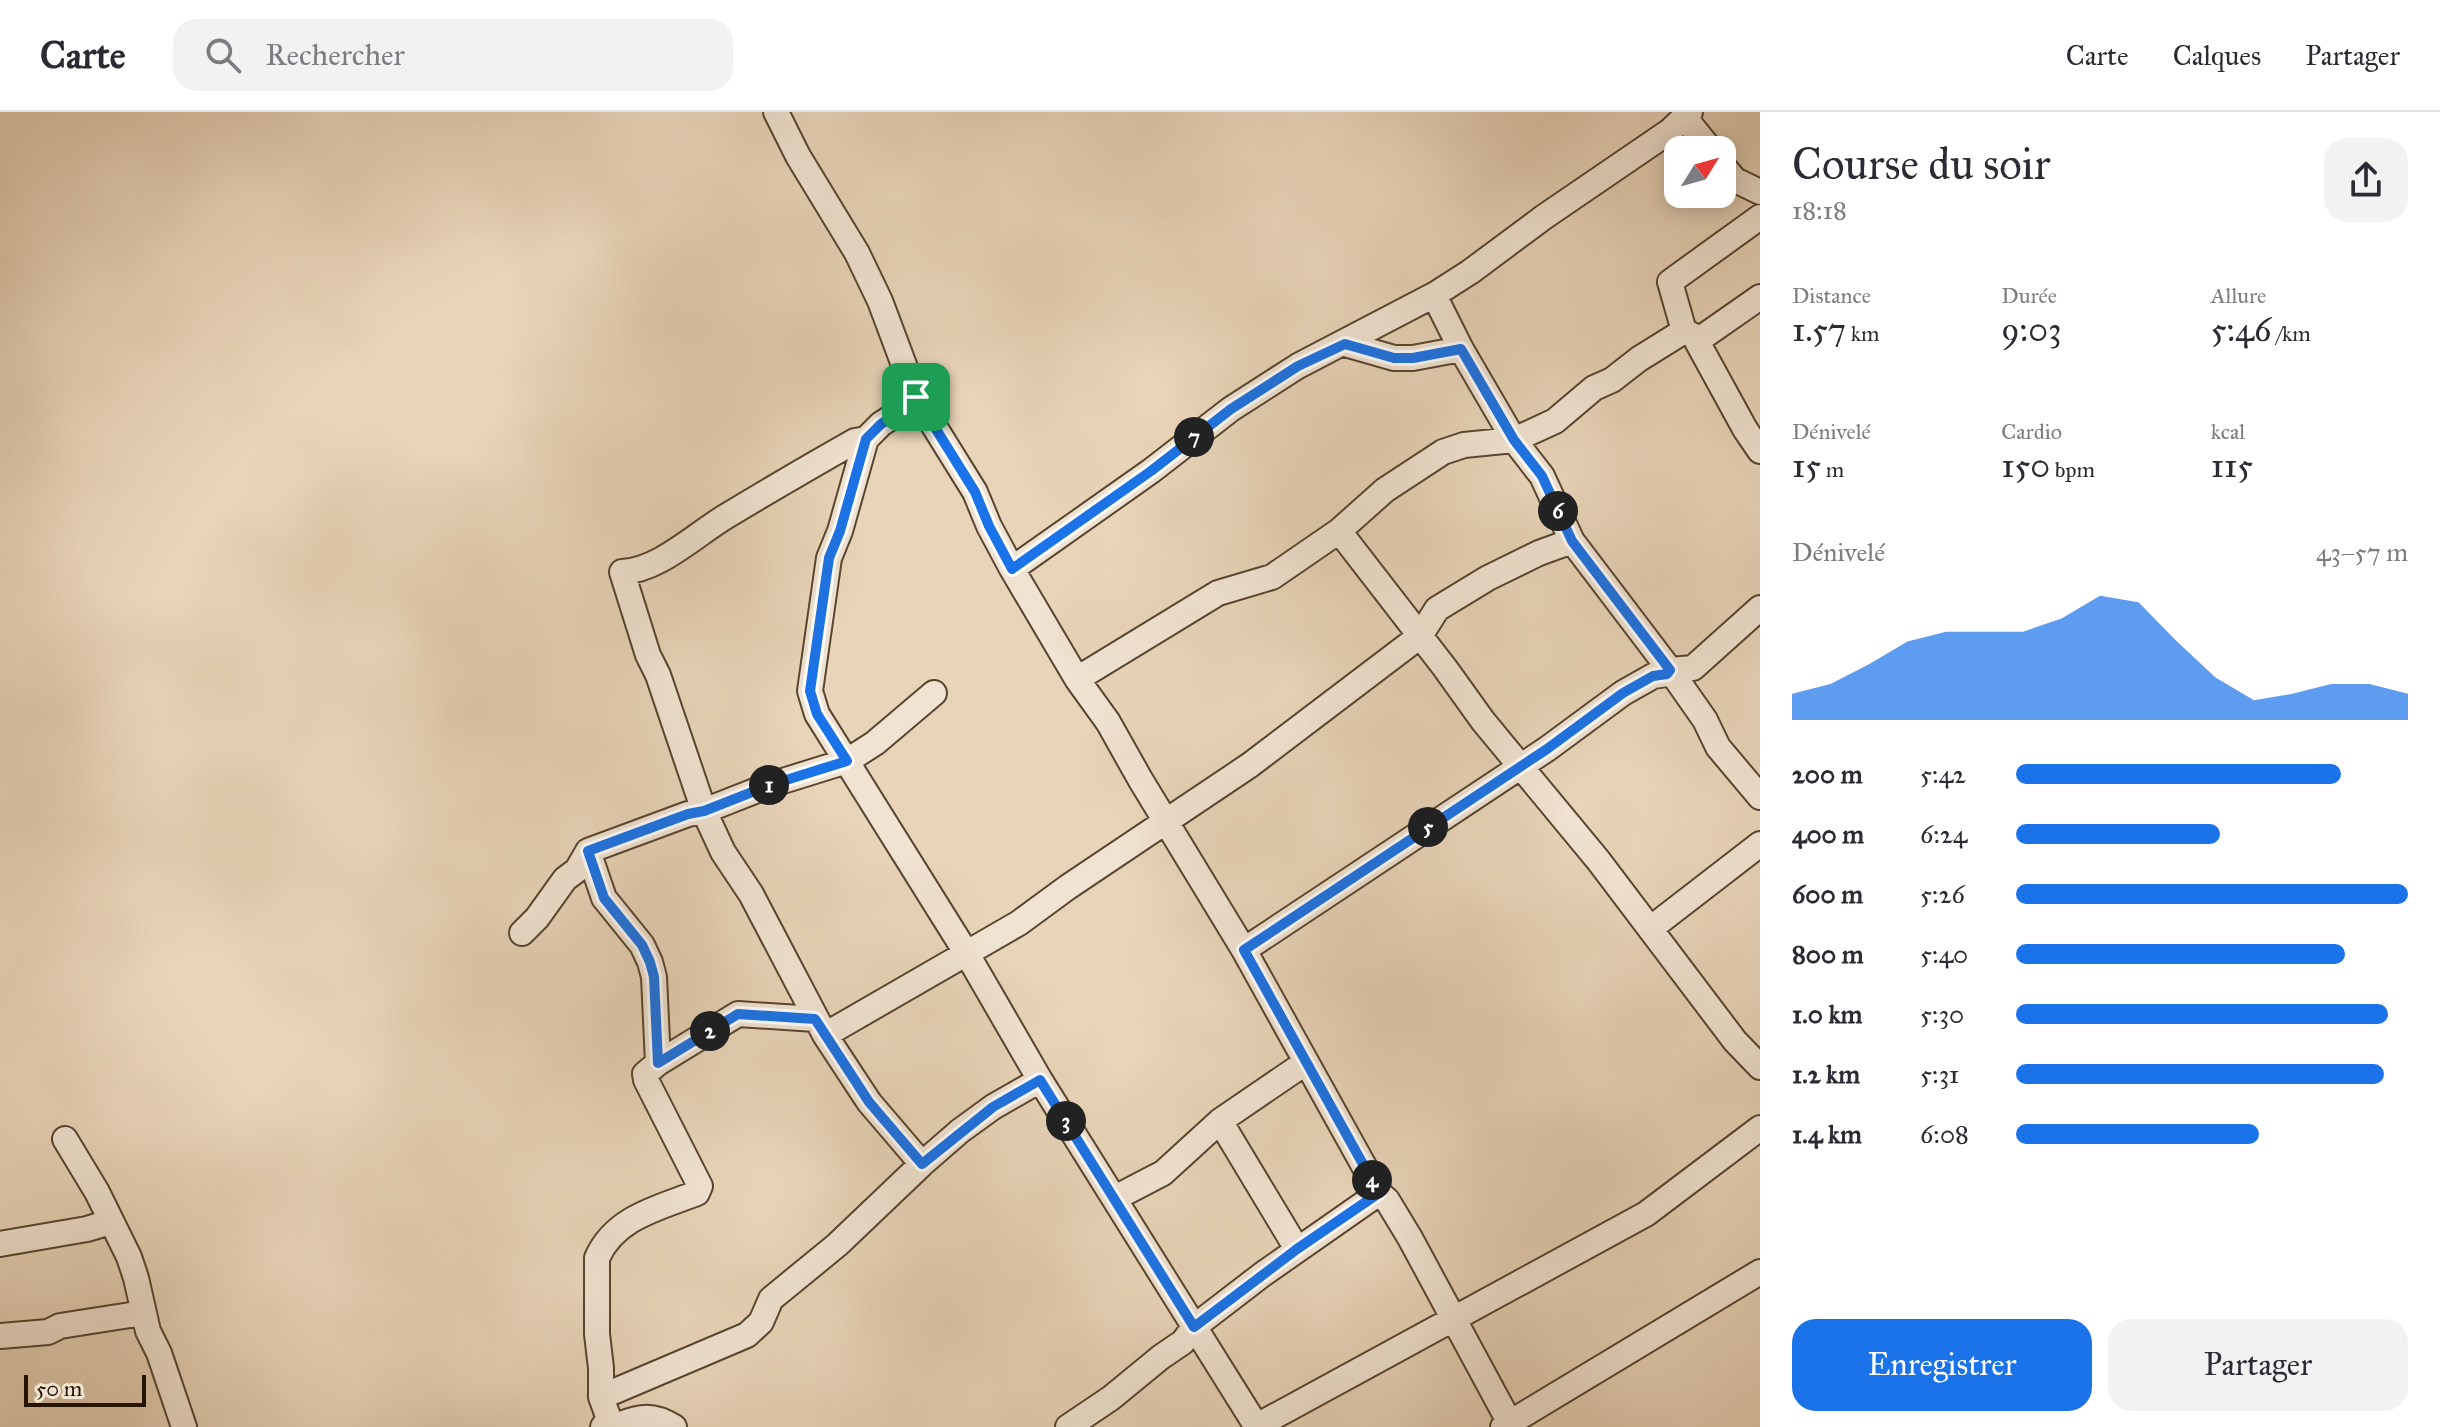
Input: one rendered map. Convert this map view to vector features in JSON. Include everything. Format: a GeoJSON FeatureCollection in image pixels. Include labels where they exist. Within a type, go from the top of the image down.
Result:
{"type":"FeatureCollection","features":[{"type":"Feature","properties":{"kind":"street"},"geometry":{"type":"LineString","coordinates":[[776,112],[798,156],[857,253],[880,301],[916,397],[975,492],[1012,569],[1077,679],[1108,722],[1244,950],[1379,1193],[1387,1200],[1410,1238],[1508,1425],[1760,1272]]}},
{"type":"Feature","properties":{"kind":"street"},"geometry":{"type":"LineString","coordinates":[[1012,569],[1151,471],[1231,409],[1298,366],[1345,344],[1470,272],[1544,217],[1623,165],[1688,115],[1702,136]]}},
{"type":"Feature","properties":{"kind":"street"},"geometry":{"type":"LineString","coordinates":[[1736,180],[1760,192]]}},
{"type":"Feature","properties":{"kind":"street"},"geometry":{"type":"LineString","coordinates":[[1760,217],[1670,282],[1690,336],[1760,451]]}},
{"type":"Feature","properties":{"kind":"street"},"geometry":{"type":"LineString","coordinates":[[1434,295],[1461,349],[1514,440],[1542,476],[1572,541],[1670,670],[1705,720],[1718,747],[1760,797]]}},
{"type":"Feature","properties":{"kind":"street"},"geometry":{"type":"LineString","coordinates":[[1077,679],[1218,593],[1272,577],[1339,531],[1385,490],[1443,452],[1464,445],[1514,440],[1555,421],[1594,388],[1612,380],[1639,359],[1690,336],[1760,297]]}},
{"type":"Feature","properties":{"kind":"street"},"geometry":{"type":"LineString","coordinates":[[1345,344],[1394,358],[1413,358],[1461,349]]}},
{"type":"Feature","properties":{"kind":"street"},"geometry":{"type":"LineString","coordinates":[[916,397],[866,439],[840,531],[829,558],[810,691],[817,714],[1256,1427],[1646,1214],[1760,1128]]}},
{"type":"Feature","properties":{"kind":"street"},"geometry":{"type":"LineString","coordinates":[[866,439],[855,441],[783,482],[662,558],[635,571],[622,572],[704,811],[723,852],[751,894],[820,1027],[869,1102],[922,1164]]}},
{"type":"Feature","properties":{"kind":"street"},"geometry":{"type":"LineString","coordinates":[[1339,531],[1519,766],[1598,860],[1726,1030],[1760,1067]]}},
{"type":"Feature","properties":{"kind":"street"},"geometry":{"type":"LineString","coordinates":[[610,1419],[597,1334],[597,1258],[602,1246],[626,1223],[641,1214],[697,1193],[700,1186],[645,1074],[738,1014],[820,1027],[967,954],[1019,923],[1250,765],[1420,636],[1437,609],[1488,578],[1572,541]]}},
{"type":"Feature","properties":{"kind":"street"},"geometry":{"type":"LineString","coordinates":[[1244,950],[1593,717],[1623,693],[1653,676],[1667,674],[1670,670],[1693,668],[1760,608]]}},
{"type":"Feature","properties":{"kind":"street"},"geometry":{"type":"LineString","coordinates":[[522,933],[565,879],[577,870],[588,851],[770,785],[847,761],[875,743],[934,693]]}},
{"type":"Feature","properties":{"kind":"street"},"geometry":{"type":"LineString","coordinates":[[1650,929],[1760,844]]}},
{"type":"Feature","properties":{"kind":"street"},"geometry":{"type":"LineString","coordinates":[[588,851],[604,898],[642,945],[650,962],[654,977],[658,1063]]}},
{"type":"Feature","properties":{"kind":"street"},"geometry":{"type":"LineString","coordinates":[[1115,1198],[1163,1173],[1220,1121],[1305,1063]]}},
{"type":"Feature","properties":{"kind":"street"},"geometry":{"type":"LineString","coordinates":[[610,1419],[747,1335],[761,1322],[771,1299],[837,1245],[922,1164],[993,1107],[1040,1080]]}},
{"type":"Feature","properties":{"kind":"street"},"geometry":{"type":"LineString","coordinates":[[1220,1121],[1297,1249]]}},
{"type":"Feature","properties":{"kind":"street"},"geometry":{"type":"LineString","coordinates":[[65,1139],[97,1192],[133,1267],[143,1313],[184,1427]]}},
{"type":"Feature","properties":{"kind":"street"},"geometry":{"type":"LineString","coordinates":[[1068,1427],[1111,1398],[1183,1342],[1194,1327],[1297,1249],[1379,1193]]}},
{"type":"Feature","properties":{"kind":"street"},"geometry":{"type":"LineString","coordinates":[[0,1244],[110,1222]]}},
{"type":"Feature","properties":{"kind":"street"},"geometry":{"type":"LineString","coordinates":[[0,1336],[48,1332],[60,1326],[143,1313]]}},
{"type":"Feature","properties":{"kind":"street"},"geometry":{"type":"LineString","coordinates":[[610,1419],[650,1416],[674,1427]]}},
{"type":"Feature","properties":{"kind":"route"},"geometry":{"type":"LineString","coordinates":[[1345,344],[1394,358],[1413,358],[1461,349],[1514,440],[1542,476],[1572,541],[1670,670],[1623,693],[1547,749],[1244,950],[1379,1193],[1297,1249],[1194,1327],[1040,1080],[993,1107],[922,1164],[869,1102],[815,1019],[738,1014],[658,1063],[654,977],[650,962],[642,945],[604,898],[588,851],[770,785],[847,761],[817,714],[810,691],[829,558],[840,531],[866,439],[916,397],[975,492],[1012,569],[1095,512],[1231,409],[1298,366],[1345,344]]}}]}
